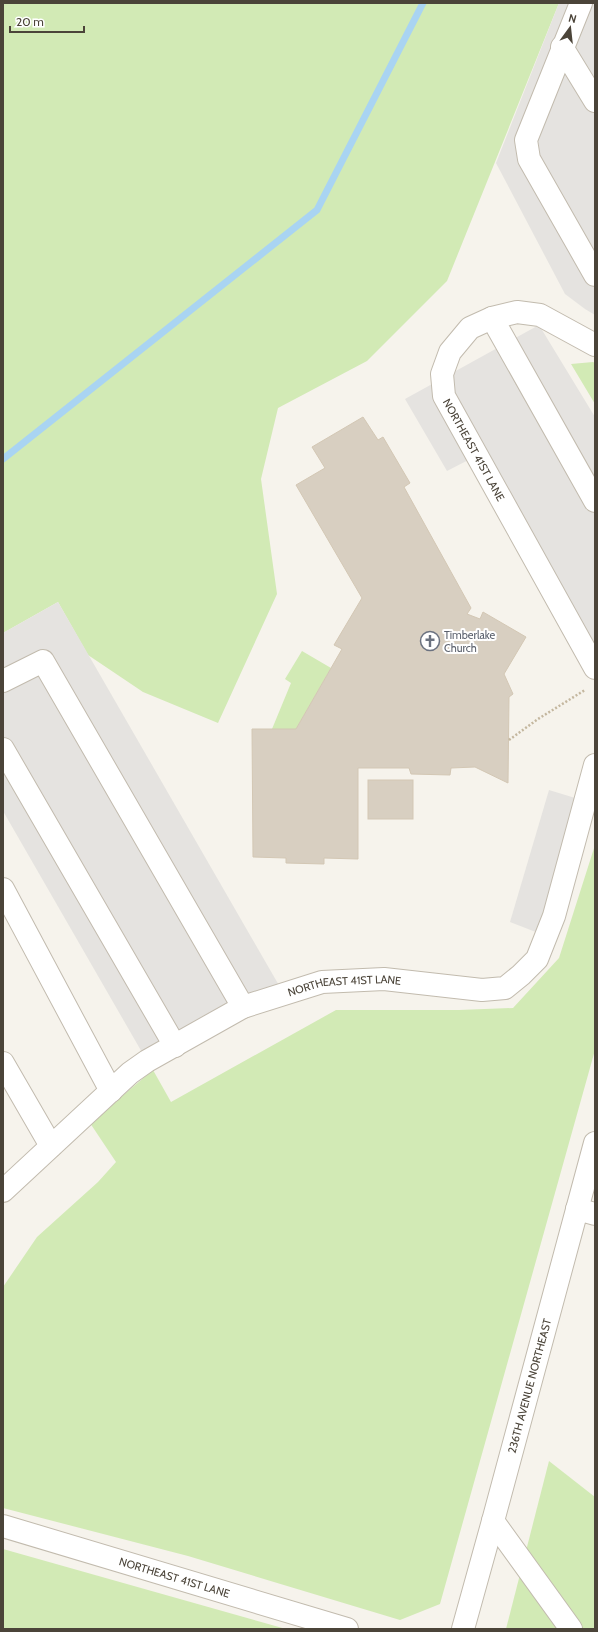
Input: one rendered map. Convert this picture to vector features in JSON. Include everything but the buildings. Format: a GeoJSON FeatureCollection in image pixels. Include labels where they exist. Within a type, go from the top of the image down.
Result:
{"type":"FeatureCollection","features":[{"type":"Feature","properties":{"kind":"street"},"geometry":{"type":"LineString","coordinates":[[581,3],[562,47],[526,140],[529,159],[595,275]]}},
{"type":"Feature","properties":{"kind":"street"},"geometry":{"type":"LineString","coordinates":[[562,47],[595,101]]}},
{"type":"Feature","properties":{"kind":"street","name":"NORTHEAST 41ST LANE"},"geometry":{"type":"LineString","coordinates":[[595,345],[540,315],[517,312],[492,318],[470,328],[450,352],[442,374],[444,396],[595,668]]}},
{"type":"Feature","properties":{"kind":"street"},"geometry":{"type":"LineString","coordinates":[[492,318],[595,501]]}},
{"type":"Feature","properties":{"kind":"street"},"geometry":{"type":"LineString","coordinates":[[3,681],[43,661],[243,1007]]}},
{"type":"Feature","properties":{"kind":"street"},"geometry":{"type":"LineString","coordinates":[[3,749],[175,1046]]}},
{"type":"Feature","properties":{"kind":"street","name":"NORTHEAST 41ST LANE"},"geometry":{"type":"LineString","coordinates":[[3,1191],[130,1073],[243,1007],[322,982],[384,979],[482,990],[505,988],[522,975],[537,958],[546,936],[554,916],[595,765]]}},
{"type":"Feature","properties":{"kind":"street"},"geometry":{"type":"LineString","coordinates":[[3,889],[111,1091]]}},
{"type":"Feature","properties":{"kind":"street"},"geometry":{"type":"LineString","coordinates":[[3,1063],[51,1146]]}},
{"type":"Feature","properties":{"kind":"street","name":"236TH AVENUE NORTHEAST"},"geometry":{"type":"LineString","coordinates":[[462,1629],[586,1211],[595,1143]]}},
{"type":"Feature","properties":{"kind":"street"},"geometry":{"type":"LineString","coordinates":[[493,1521],[571,1629]]}},
{"type":"Feature","properties":{"kind":"street","name":"NORTHEAST 41ST LANE"},"geometry":{"type":"LineString","coordinates":[[3,1526],[347,1629]]}},
{"type":"Feature","properties":{"kind":"path"},"geometry":{"type":"LineString","coordinates":[[509,740],[538,719],[583,692],[587,688]]}},
{"type":"Feature","properties":{"kind":"green space"},"geometry":{"type":"Polygon","coordinates":[[[3,3],[559,3],[447,281],[367,361],[278,408],[261,479],[277,594],[218,723],[143,692],[88,655],[58,602],[3,633],[3,3]]]}},
{"type":"Feature","properties":{"kind":"green space"},"geometry":{"type":"Polygon","coordinates":[[[595,363],[595,404],[571,364],[595,363]]]}},
{"type":"Feature","properties":{"kind":"green space"},"geometry":{"type":"Polygon","coordinates":[[[302,651],[331,668],[296,729],[272,729],[291,683],[285,679],[302,651]]]}},
{"type":"Feature","properties":{"kind":"green space"},"geometry":{"type":"Polygon","coordinates":[[[595,845],[595,1050],[440,1604],[400,1620],[188,1556],[3,1508],[3,1287],[37,1237],[98,1182],[116,1162],[90,1123],[153,1070],[171,1102],[336,1010],[459,1010],[513,1008],[559,958],[595,845]]]}},
{"type":"Feature","properties":{"kind":"green space"},"geometry":{"type":"Polygon","coordinates":[[[549,1461],[595,1497],[595,1629],[506,1629],[549,1461]]]}},
{"type":"Feature","properties":{"kind":"green space"},"geometry":{"type":"Polygon","coordinates":[[[3,1549],[286,1629],[3,1629],[3,1549]]]}},
{"type":"Feature","properties":{"kind":"shaded area"},"geometry":{"type":"Polygon","coordinates":[[[559,3],[595,3],[595,315],[565,294],[496,163],[559,3]]]}},
{"type":"Feature","properties":{"kind":"shaded area"},"geometry":{"type":"Polygon","coordinates":[[[539,325],[595,417],[595,668],[478,455],[447,471],[405,399],[539,325]]]}},
{"type":"Feature","properties":{"kind":"shaded area"},"geometry":{"type":"Polygon","coordinates":[[[58,602],[284,994],[147,1061],[3,811],[3,633],[58,602]]]}},
{"type":"Feature","properties":{"kind":"shaded area"},"geometry":{"type":"Polygon","coordinates":[[[549,790],[585,801],[546,936],[510,922],[549,790]]]}},
{"type":"Feature","properties":{"kind":"waterway"},"geometry":{"type":"LineString","coordinates":[[3,459],[317,210],[423,3]]}},
{"type":"Feature","properties":{"kind":"place","name":"Timberlake Church"},"geometry":{"type":"Point","coordinates":[430,641]}}]}
